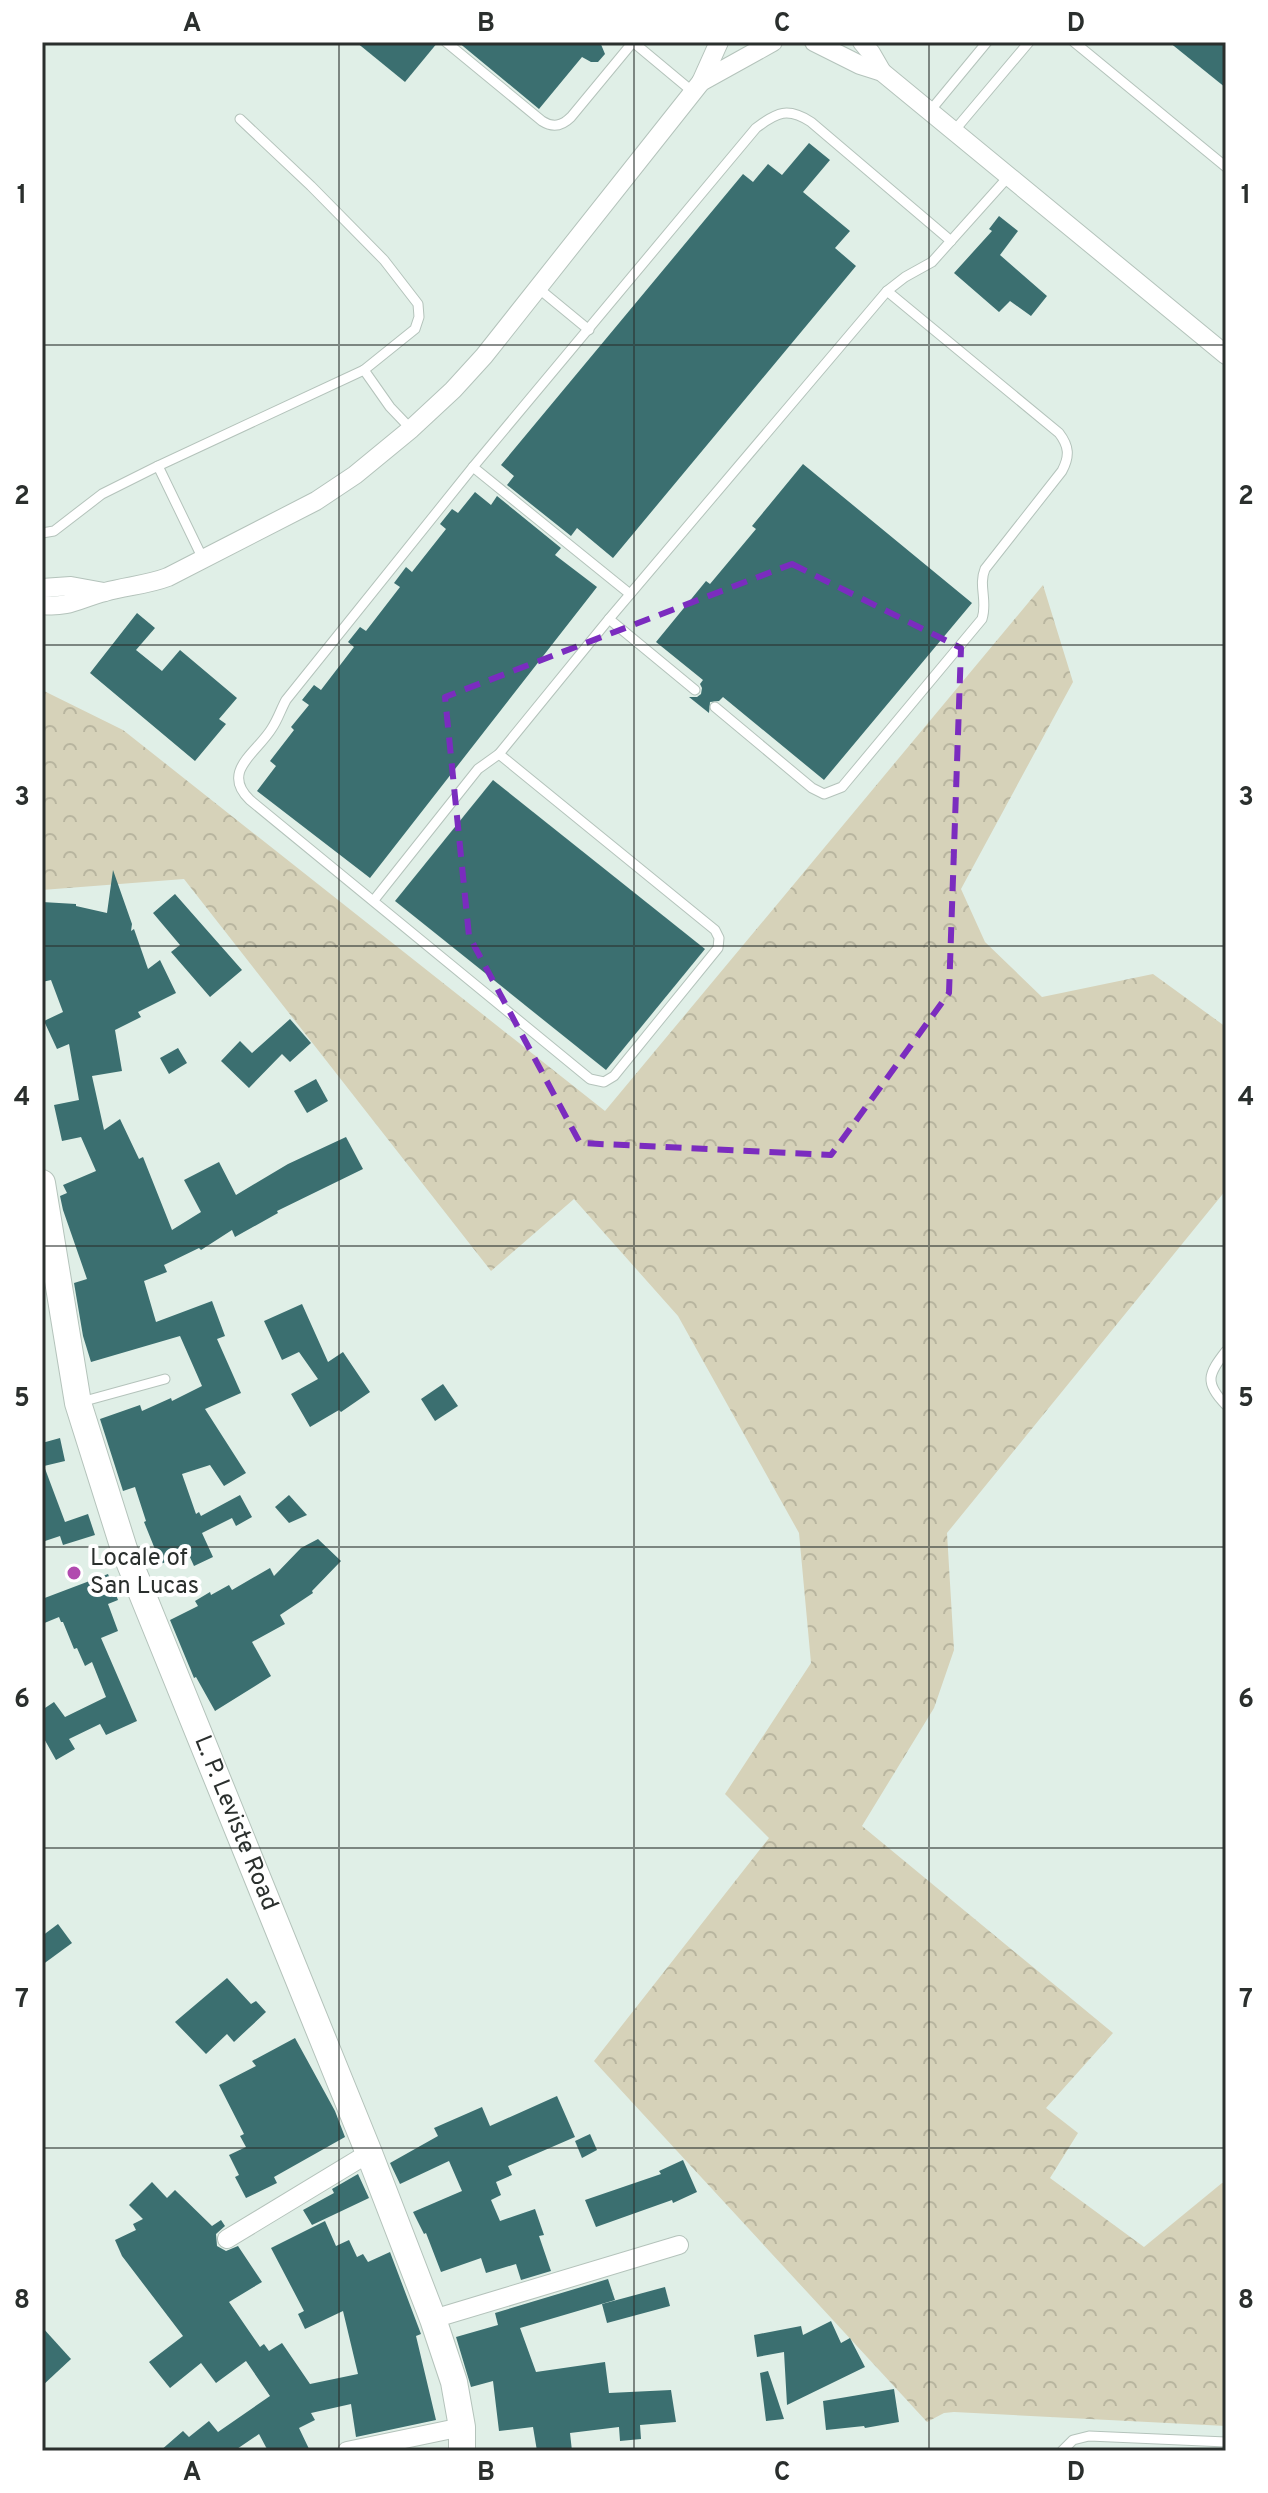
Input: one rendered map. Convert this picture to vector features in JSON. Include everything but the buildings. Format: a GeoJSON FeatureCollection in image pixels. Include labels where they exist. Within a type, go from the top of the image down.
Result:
{"type":"FeatureCollection","features":[{"type":"Feature","properties":{"kind":"main road","name":"L. P. Leviste Road"},"geometry":{"type":"LineString","coordinates":[[42,1183],[47,1252],[78,1403],[124,1549],[369,2153],[433,2319],[454,2382],[462,2439]]}},
{"type":"Feature","properties":{"kind":"street"},"geometry":{"type":"LineString","coordinates":[[42,605],[72,604],[104,592],[147,585],[168,577],[298,512],[334,490],[411,429],[475,367],[538,288],[697,87],[719,42]]}},
{"type":"Feature","properties":{"kind":"street"},"geometry":{"type":"LineString","coordinates":[[697,87],[773,42]]}},
{"type":"Feature","properties":{"kind":"street"},"geometry":{"type":"LineString","coordinates":[[814,42],[860,65],[882,72]]}},
{"type":"Feature","properties":{"kind":"street"},"geometry":{"type":"LineString","coordinates":[[862,42],[882,72],[1226,355]]}},
{"type":"Feature","properties":{"kind":"street"},"geometry":{"type":"LineString","coordinates":[[42,588],[71,586],[104,592]]}},
{"type":"Feature","properties":{"kind":"street"},"geometry":{"type":"LineString","coordinates":[[227,2239],[369,2153]]}},
{"type":"Feature","properties":{"kind":"street"},"geometry":{"type":"LineString","coordinates":[[433,2319],[679,2245]]}},
{"type":"Feature","properties":{"kind":"street"},"geometry":{"type":"LineString","coordinates":[[347,2451],[462,2439]]}},
{"type":"Feature","properties":{"kind":"lane"},"geometry":{"type":"LineString","coordinates":[[446,42],[542,121],[554,126],[567,120],[633,42],[697,87]]}},
{"type":"Feature","properties":{"kind":"lane"},"geometry":{"type":"LineString","coordinates":[[930,111],[987,42]]}},
{"type":"Feature","properties":{"kind":"lane"},"geometry":{"type":"LineString","coordinates":[[954,131],[1029,42]]}},
{"type":"Feature","properties":{"kind":"lane"},"geometry":{"type":"LineString","coordinates":[[1074,42],[1226,167]]}},
{"type":"Feature","properties":{"kind":"lane"},"geometry":{"type":"LineString","coordinates":[[499,754],[715,930],[719,938],[718,948],[614,1076],[599,1083],[590,1079],[250,800],[238,786],[239,772],[273,727],[286,700],[473,467],[756,128],[770,117],[784,112],[811,122],[951,241]]}},
{"type":"Feature","properties":{"kind":"lane"},"geometry":{"type":"LineString","coordinates":[[42,533],[54,531],[102,494],[364,370],[415,329],[419,317],[418,304],[384,260],[240,119]]}},
{"type":"Feature","properties":{"kind":"lane"},"geometry":{"type":"LineString","coordinates":[[374,900],[478,769],[499,754],[609,619],[887,291],[932,262],[1009,176]]}},
{"type":"Feature","properties":{"kind":"lane"},"geometry":{"type":"LineString","coordinates":[[538,288],[589,330]]}},
{"type":"Feature","properties":{"kind":"lane"},"geometry":{"type":"LineString","coordinates":[[715,707],[812,788],[824,794],[842,787],[982,619],[985,603],[981,580],[985,569],[1068,460],[1068,451],[1059,433],[887,291]]}},
{"type":"Feature","properties":{"kind":"lane"},"geometry":{"type":"LineString","coordinates":[[364,370],[381,396],[411,429]]}},
{"type":"Feature","properties":{"kind":"lane"},"geometry":{"type":"LineString","coordinates":[[158,466],[203,559]]}},
{"type":"Feature","properties":{"kind":"lane"},"geometry":{"type":"LineString","coordinates":[[473,467],[630,594]]}},
{"type":"Feature","properties":{"kind":"lane"},"geometry":{"type":"LineString","coordinates":[[609,619],[695,690]]}},
{"type":"Feature","properties":{"kind":"lane"},"geometry":{"type":"LineString","coordinates":[[1226,1351],[1212,1368],[1210,1384],[1226,1405]]}},
{"type":"Feature","properties":{"kind":"lane"},"geometry":{"type":"LineString","coordinates":[[78,1403],[165,1379]]}},
{"type":"Feature","properties":{"kind":"lane"},"geometry":{"type":"LineString","coordinates":[[1062,2451],[1073,2440],[1089,2436],[1226,2442]]}},
{"type":"Feature","properties":{"kind":"highlighted area"},"geometry":{"type":"Polygon","coordinates":[[[792,564],[961,648],[949,993],[831,1155],[580,1143],[469,936],[445,697],[792,564]]]}},
{"type":"Feature","properties":{"kind":"green space"},"geometry":{"type":"Polygon","coordinates":[[[1043,585],[1073,682],[961,889],[985,942],[1042,997],[1153,974],[1226,1027],[1226,1190],[947,1533],[954,1650],[934,1708],[862,1826],[1113,2033],[1046,2108],[1078,2133],[1050,2178],[1144,2247],[1222,2183],[1226,2183],[1226,2426],[954,2412],[944,2413],[927,2422],[594,2061],[769,1838],[725,1794],[811,1663],[799,1533],[678,1316],[574,1199],[491,1271],[184,879],[42,890],[42,690],[123,730],[605,1111],[1043,585]]]}},
{"type":"Feature","properties":{"kind":"place","name":"Locale of San Lucas"},"geometry":{"type":"Point","coordinates":[74,1573]}}]}
